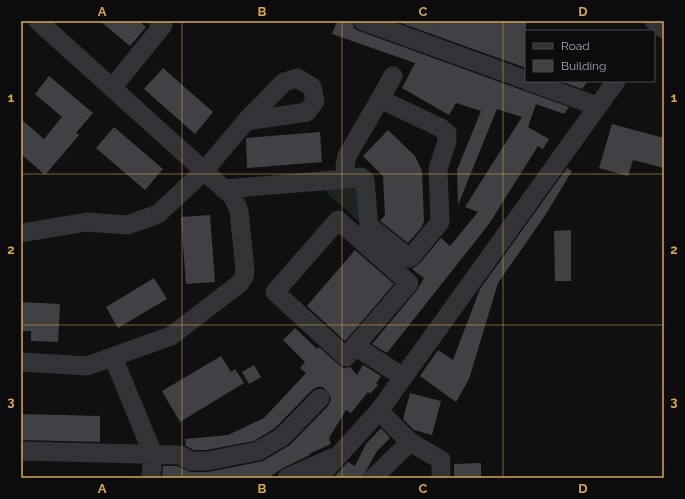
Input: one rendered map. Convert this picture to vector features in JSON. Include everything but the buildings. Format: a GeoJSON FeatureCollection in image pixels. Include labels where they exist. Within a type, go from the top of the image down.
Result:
{"type":"FeatureCollection","features":[{"type":"Feature","properties":{"kind":"street"},"geometry":{"type":"LineString","coordinates":[[21,362],[87,366],[171,336],[239,284],[244,277],[239,210],[237,203],[224,189],[38,21]]}},
{"type":"Feature","properties":{"kind":"street"},"geometry":{"type":"LineString","coordinates":[[112,88],[163,25],[158,21]]}},
{"type":"Feature","properties":{"kind":"street"},"geometry":{"type":"LineString","coordinates":[[363,21],[525,80]]}},
{"type":"Feature","properties":{"kind":"street"},"geometry":{"type":"LineString","coordinates":[[346,179],[344,165],[347,156],[393,76]]}},
{"type":"Feature","properties":{"kind":"street"},"geometry":{"type":"LineString","coordinates":[[530,82],[597,106]]}},
{"type":"Feature","properties":{"kind":"street"},"geometry":{"type":"LineString","coordinates":[[318,478],[379,410],[615,82]]}},
{"type":"Feature","properties":{"kind":"street"},"geometry":{"type":"LineString","coordinates":[[224,189],[364,178],[369,226],[405,257],[412,256],[440,222],[438,169],[447,141],[447,133],[441,128],[380,99]]}},
{"type":"Feature","properties":{"kind":"street"},"geometry":{"type":"LineString","coordinates":[[21,233],[87,222],[127,225],[158,214],[204,171],[246,121]]}},
{"type":"Feature","properties":{"kind":"street"},"geometry":{"type":"LineString","coordinates":[[338,220],[408,283],[355,346],[346,357],[275,292],[338,220]]}},
{"type":"Feature","properties":{"kind":"street"},"geometry":{"type":"LineString","coordinates":[[355,346],[403,376]]}},
{"type":"Feature","properties":{"kind":"street"},"geometry":{"type":"LineString","coordinates":[[113,357],[153,454],[151,478]]}},
{"type":"Feature","properties":{"kind":"street"},"geometry":{"type":"LineString","coordinates":[[21,451],[180,455],[191,461],[208,461],[258,451],[282,437],[320,398]]}},
{"type":"Feature","properties":{"kind":"street"},"geometry":{"type":"LineString","coordinates":[[379,410],[410,442],[441,460],[441,478]]}},
{"type":"Feature","properties":{"kind":"street"},"geometry":{"type":"LineString","coordinates":[[373,478],[410,442]]}},
{"type":"Feature","properties":{"kind":"street"},"geometry":{"type":"LineString","coordinates":[[287,478],[339,455]]}},
{"type":"Feature","properties":{"kind":"shaded area"},"geometry":{"type":"Polygon","coordinates":[[[350,184],[356,188],[363,225],[320,187],[350,184]]]}}]}
